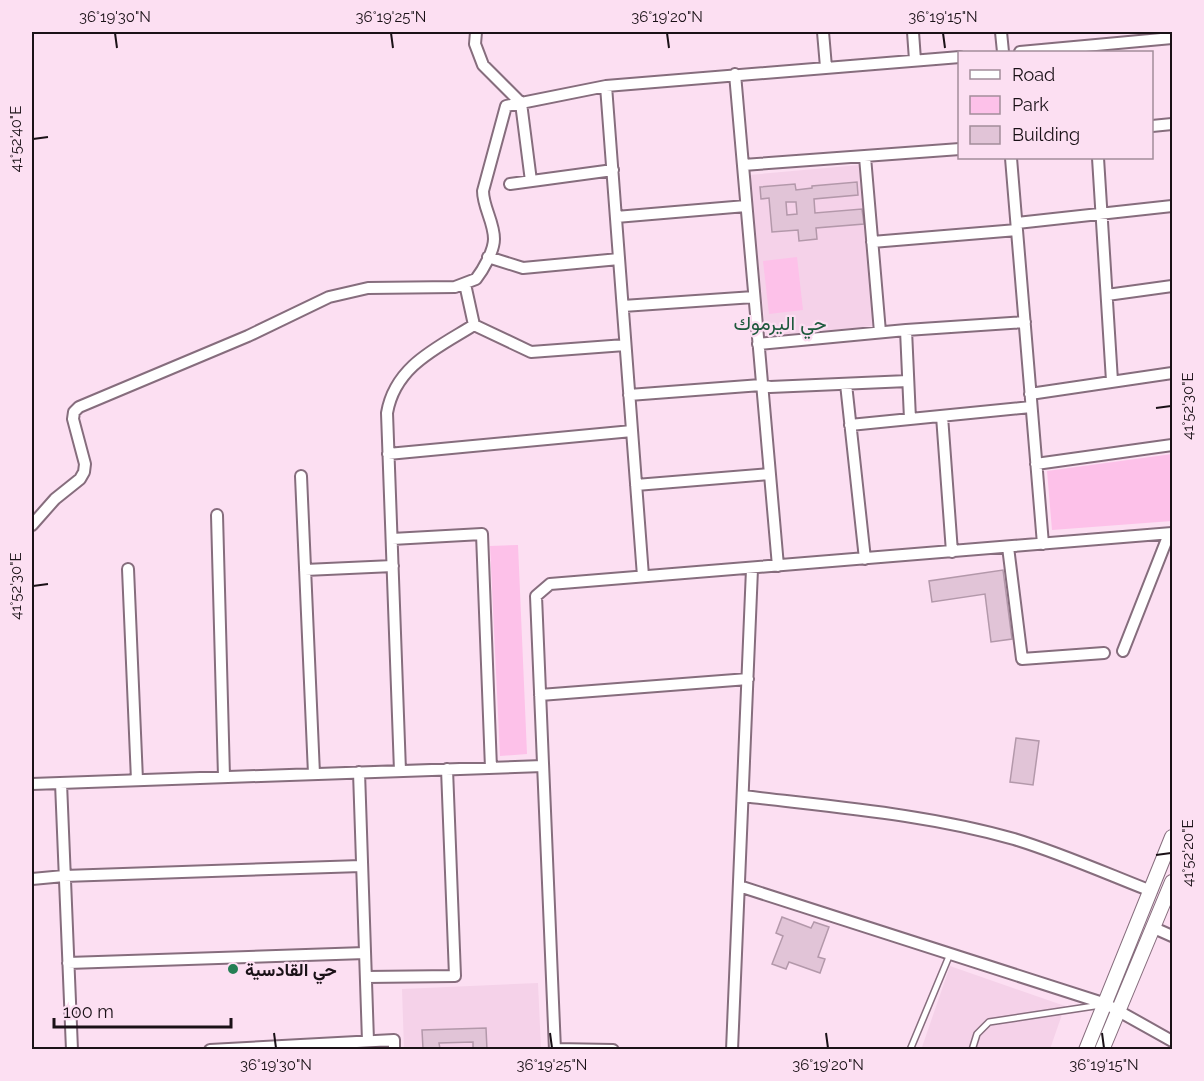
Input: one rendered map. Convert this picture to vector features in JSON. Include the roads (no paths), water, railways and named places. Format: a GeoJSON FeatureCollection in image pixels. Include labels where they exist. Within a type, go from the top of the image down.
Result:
{"type":"FeatureCollection","features":[{"type":"Feature","properties":{"kind":"street"},"geometry":{"type":"LineString","coordinates":[[476,32],[475,44],[483,65],[521,103],[531,181]]}},
{"type":"Feature","properties":{"kind":"street"},"geometry":{"type":"LineString","coordinates":[[823,32],[826,67]]}},
{"type":"Feature","properties":{"kind":"street"},"geometry":{"type":"LineString","coordinates":[[913,32],[915,60]]}},
{"type":"Feature","properties":{"kind":"street"},"geometry":{"type":"LineString","coordinates":[[1001,32],[1003,51]]}},
{"type":"Feature","properties":{"kind":"street"},"geometry":{"type":"LineString","coordinates":[[1043,51],[1089,49],[1173,39]]}},
{"type":"Feature","properties":{"kind":"street"},"geometry":{"type":"LineString","coordinates":[[32,525],[55,499],[80,479],[84,472],[85,464],[73,419],[74,412],[79,407],[248,336],[316,303],[343,293],[368,288],[450,287],[465,284],[478,277],[494,239],[483,191],[506,106],[606,86],[958,57]]}},
{"type":"Feature","properties":{"kind":"street"},"geometry":{"type":"LineString","coordinates":[[735,75],[778,566]]}},
{"type":"Feature","properties":{"kind":"street"},"geometry":{"type":"LineString","coordinates":[[606,86],[643,576]]}},
{"type":"Feature","properties":{"kind":"street"},"geometry":{"type":"LineString","coordinates":[[1153,126],[1173,124]]}},
{"type":"Feature","properties":{"kind":"street"},"geometry":{"type":"LineString","coordinates":[[742,165],[958,149]]}},
{"type":"Feature","properties":{"kind":"street"},"geometry":{"type":"LineString","coordinates":[[865,157],[880,332]]}},
{"type":"Feature","properties":{"kind":"street"},"geometry":{"type":"LineString","coordinates":[[1011,159],[1043,544]]}},
{"type":"Feature","properties":{"kind":"street"},"geometry":{"type":"LineString","coordinates":[[1098,159],[1112,381]]}},
{"type":"Feature","properties":{"kind":"street"},"geometry":{"type":"LineString","coordinates":[[510,184],[613,170]]}},
{"type":"Feature","properties":{"kind":"street"},"geometry":{"type":"LineString","coordinates":[[616,217],[746,206]]}},
{"type":"Feature","properties":{"kind":"street"},"geometry":{"type":"LineString","coordinates":[[872,242],[1173,206]]}},
{"type":"Feature","properties":{"kind":"street"},"geometry":{"type":"LineString","coordinates":[[488,257],[523,268],[619,259]]}},
{"type":"Feature","properties":{"kind":"street"},"geometry":{"type":"LineString","coordinates":[[465,284],[474,325]]}},
{"type":"Feature","properties":{"kind":"street"},"geometry":{"type":"LineString","coordinates":[[1107,295],[1173,286]]}},
{"type":"Feature","properties":{"kind":"street"},"geometry":{"type":"LineString","coordinates":[[623,306],[754,297]]}},
{"type":"Feature","properties":{"kind":"street"},"geometry":{"type":"LineString","coordinates":[[758,344],[880,332],[1025,322]]}},
{"type":"Feature","properties":{"kind":"street"},"geometry":{"type":"LineString","coordinates":[[474,325],[531,352],[625,345]]}},
{"type":"Feature","properties":{"kind":"street"},"geometry":{"type":"LineString","coordinates":[[400,771],[388,454],[389,398],[396,384],[410,368],[474,325]]}},
{"type":"Feature","properties":{"kind":"street"},"geometry":{"type":"LineString","coordinates":[[906,330],[910,419]]}},
{"type":"Feature","properties":{"kind":"street"},"geometry":{"type":"LineString","coordinates":[[1030,394],[1173,373]]}},
{"type":"Feature","properties":{"kind":"street"},"geometry":{"type":"LineString","coordinates":[[629,396],[761,385],[770,387],[908,381]]}},
{"type":"Feature","properties":{"kind":"street"},"geometry":{"type":"LineString","coordinates":[[846,384],[865,559]]}},
{"type":"Feature","properties":{"kind":"street"},"geometry":{"type":"LineString","coordinates":[[850,425],[1031,407]]}},
{"type":"Feature","properties":{"kind":"street"},"geometry":{"type":"LineString","coordinates":[[942,416],[952,552]]}},
{"type":"Feature","properties":{"kind":"street"},"geometry":{"type":"LineString","coordinates":[[388,454],[632,431]]}},
{"type":"Feature","properties":{"kind":"street"},"geometry":{"type":"LineString","coordinates":[[1036,465],[1173,445]]}},
{"type":"Feature","properties":{"kind":"street"},"geometry":{"type":"LineString","coordinates":[[636,485],[769,474]]}},
{"type":"Feature","properties":{"kind":"street"},"geometry":{"type":"LineString","coordinates":[[301,476],[314,774]]}},
{"type":"Feature","properties":{"kind":"street"},"geometry":{"type":"LineString","coordinates":[[217,515],[224,777]]}},
{"type":"Feature","properties":{"kind":"street"},"geometry":{"type":"LineString","coordinates":[[392,539],[482,534],[491,768]]}},
{"type":"Feature","properties":{"kind":"street"},"geometry":{"type":"LineString","coordinates":[[613,1050],[555,1049],[536,596],[550,584],[1171,534],[1123,651]]}},
{"type":"Feature","properties":{"kind":"street"},"geometry":{"type":"LineString","coordinates":[[1008,547],[1022,659],[1104,653]]}},
{"type":"Feature","properties":{"kind":"street"},"geometry":{"type":"LineString","coordinates":[[305,570],[393,566]]}},
{"type":"Feature","properties":{"kind":"street"},"geometry":{"type":"LineString","coordinates":[[128,569],[137,780]]}},
{"type":"Feature","properties":{"kind":"street"},"geometry":{"type":"LineString","coordinates":[[732,1050],[752,569]]}},
{"type":"Feature","properties":{"kind":"street"},"geometry":{"type":"LineString","coordinates":[[540,695],[748,679]]}},
{"type":"Feature","properties":{"kind":"street"},"geometry":{"type":"LineString","coordinates":[[32,784],[543,766]]}},
{"type":"Feature","properties":{"kind":"street"},"geometry":{"type":"LineString","coordinates":[[366,976],[455,976],[447,769]]}},
{"type":"Feature","properties":{"kind":"street"},"geometry":{"type":"LineString","coordinates":[[359,772],[368,1041]]}},
{"type":"Feature","properties":{"kind":"street"},"geometry":{"type":"LineString","coordinates":[[61,783],[72,1050]]}},
{"type":"Feature","properties":{"kind":"street"},"geometry":{"type":"LineString","coordinates":[[743,796],[892,814],[978,830],[1044,849],[1151,891]]}},
{"type":"Feature","properties":{"kind":"street"},"geometry":{"type":"LineString","coordinates":[[1086,1050],[1173,837]]}},
{"type":"Feature","properties":{"kind":"street"},"geometry":{"type":"LineString","coordinates":[[32,879],[361,866]]}},
{"type":"Feature","properties":{"kind":"street"},"geometry":{"type":"LineString","coordinates":[[1102,1050],[1173,882]]}},
{"type":"Feature","properties":{"kind":"street"},"geometry":{"type":"LineString","coordinates":[[739,886],[1106,1004],[1173,1041]]}},
{"type":"Feature","properties":{"kind":"street"},"geometry":{"type":"LineString","coordinates":[[1154,928],[1173,936]]}},
{"type":"Feature","properties":{"kind":"street"},"geometry":{"type":"LineString","coordinates":[[68,963],[365,953]]}},
{"type":"Feature","properties":{"kind":"street"},"geometry":{"type":"LineString","coordinates":[[210,1050],[394,1040],[394,1050]]}},
{"type":"Feature","properties":{"kind":"lane"},"geometry":{"type":"LineString","coordinates":[[910,1050],[951,953]]}},
{"type":"Feature","properties":{"kind":"lane"},"geometry":{"type":"LineString","coordinates":[[972,1050],[976,1034],[989,1022],[1106,1004]]}},
{"type":"Feature","properties":{"kind":"place","name":"حي القادسية"},"geometry":{"type":"Point","coordinates":[233,969]}},
{"type":"Feature","properties":{"kind":"district","name":"حي اليرموك"},"geometry":{"type":"Point","coordinates":[780,323]}}]}
